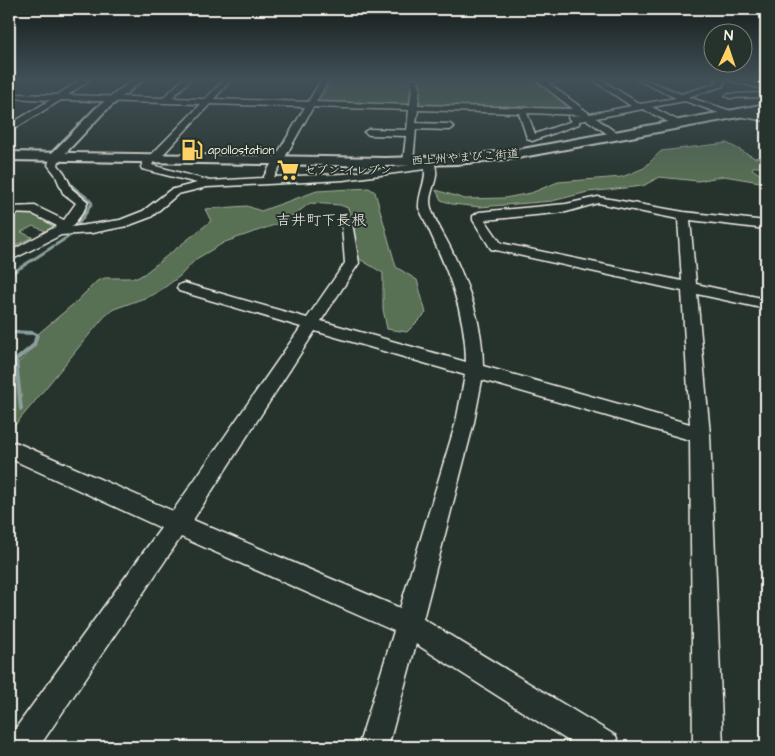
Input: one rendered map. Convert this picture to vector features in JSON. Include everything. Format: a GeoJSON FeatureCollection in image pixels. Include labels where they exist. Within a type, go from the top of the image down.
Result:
{"type":"FeatureCollection","features":[{"type":"Feature","properties":{"kind":"highway","name":"西上州やまびこ街道"},"geometry":{"type":"LineString","coordinates":[[9,156],[408,162],[428,164],[517,154],[585,128],[615,136],[730,114]]}},
{"type":"Feature","properties":{"kind":"main road"},"geometry":{"type":"LineString","coordinates":[[55,156],[95,114]]}},
{"type":"Feature","properties":{"kind":"street"},"geometry":{"type":"LineString","coordinates":[[9,129],[32,114]]}},
{"type":"Feature","properties":{"kind":"street"},"geometry":{"type":"LineString","coordinates":[[196,114],[152,158],[146,167],[214,183]]}},
{"type":"Feature","properties":{"kind":"street"},"geometry":{"type":"LineString","coordinates":[[266,182],[306,114]]}},
{"type":"Feature","properties":{"kind":"street"},"geometry":{"type":"LineString","coordinates":[[408,162],[413,114]]}},
{"type":"Feature","properties":{"kind":"street"},"geometry":{"type":"LineString","coordinates":[[471,115],[508,114]]}},
{"type":"Feature","properties":{"kind":"street"},"geometry":{"type":"LineString","coordinates":[[523,114],[532,138],[585,128]]}},
{"type":"Feature","properties":{"kind":"street"},"geometry":{"type":"LineString","coordinates":[[524,114],[585,128]]}},
{"type":"Feature","properties":{"kind":"street"},"geometry":{"type":"LineString","coordinates":[[585,128],[586,114]]}},
{"type":"Feature","properties":{"kind":"street"},"geometry":{"type":"LineString","coordinates":[[586,114],[615,136]]}},
{"type":"Feature","properties":{"kind":"street"},"geometry":{"type":"LineString","coordinates":[[658,114],[678,124]]}},
{"type":"Feature","properties":{"kind":"street"},"geometry":{"type":"LineString","coordinates":[[734,114],[766,118]]}},
{"type":"Feature","properties":{"kind":"street"},"geometry":{"type":"LineString","coordinates":[[9,116],[29,116]]}},
{"type":"Feature","properties":{"kind":"street"},"geometry":{"type":"LineString","coordinates":[[369,132],[450,127]]}},
{"type":"Feature","properties":{"kind":"street"},"geometry":{"type":"LineString","coordinates":[[9,257],[66,226],[82,202],[67,191],[60,174],[53,165],[55,156]]}},
{"type":"Feature","properties":{"kind":"street"},"geometry":{"type":"LineString","coordinates":[[54,232],[92,229],[123,223],[147,214],[174,192],[214,183],[266,182],[369,175],[428,164],[433,174],[424,198],[425,208],[468,305],[473,339],[474,371],[465,421],[373,747]]}},
{"type":"Feature","properties":{"kind":"street"},"geometry":{"type":"LineString","coordinates":[[766,224],[684,216],[598,200],[566,208],[479,216],[479,220],[496,246],[766,304]]}},
{"type":"Feature","properties":{"kind":"street"},"geometry":{"type":"LineString","coordinates":[[9,210],[35,210],[66,226]]}},
{"type":"Feature","properties":{"kind":"street"},"geometry":{"type":"LineString","coordinates":[[684,216],[700,435],[708,747]]}},
{"type":"Feature","properties":{"kind":"street"},"geometry":{"type":"LineString","coordinates":[[21,747],[177,524],[352,263],[348,226]]}},
{"type":"Feature","properties":{"kind":"street"},"geometry":{"type":"LineString","coordinates":[[184,288],[700,435]]}},
{"type":"Feature","properties":{"kind":"street"},"geometry":{"type":"LineString","coordinates":[[15,451],[177,524],[409,624],[605,747]]}},
{"type":"Feature","properties":{"kind":"green space"},"geometry":{"type":"Polygon","coordinates":[[[727,143],[755,158],[766,155],[766,167],[753,167],[752,169],[766,178],[766,183],[724,176],[698,181],[659,177],[643,186],[588,192],[552,201],[480,207],[452,204],[441,200],[436,190],[465,199],[505,198],[531,193],[558,182],[622,177],[644,168],[661,151],[727,143]]]}},
{"type":"Feature","properties":{"kind":"green space"},"geometry":{"type":"Polygon","coordinates":[[[369,188],[375,192],[396,267],[417,280],[426,313],[407,332],[387,329],[383,309],[383,273],[356,257],[353,244],[352,221],[348,208],[340,205],[310,203],[286,221],[225,242],[196,259],[180,276],[153,295],[114,309],[93,330],[9,432],[9,370],[26,356],[38,334],[77,301],[97,281],[105,278],[137,278],[144,274],[211,221],[205,209],[247,206],[261,211],[317,191],[369,188]]]}},
{"type":"Feature","properties":{"kind":"green space"},"geometry":{"type":"Polygon","coordinates":[[[9,212],[35,213],[56,229],[48,232],[33,226],[21,232],[32,237],[9,249],[9,212]]]}},
{"type":"Feature","properties":{"kind":"waterway"},"geometry":{"type":"LineString","coordinates":[[59,145],[86,118]]}},
{"type":"Feature","properties":{"kind":"waterway"},"geometry":{"type":"LineString","coordinates":[[58,165],[72,186],[92,203],[87,211]]}},
{"type":"Feature","properties":{"kind":"waterway"},"geometry":{"type":"LineString","coordinates":[[9,275],[71,235],[88,210]]}},
{"type":"Feature","properties":{"kind":"waterway"},"geometry":{"type":"LineString","coordinates":[[9,332],[33,333],[37,335],[34,345],[16,360],[21,409]]}},
{"type":"Feature","properties":{"kind":"place","name":"apollostation"},"geometry":{"type":"Point","coordinates":[192,150]}},
{"type":"Feature","properties":{"kind":"place","name":"セブン-イレブン"},"geometry":{"type":"Point","coordinates":[288,170]}},
{"type":"Feature","properties":{"kind":"district","name":"吉井町下長根"},"geometry":{"type":"Point","coordinates":[321,220]}}]}
